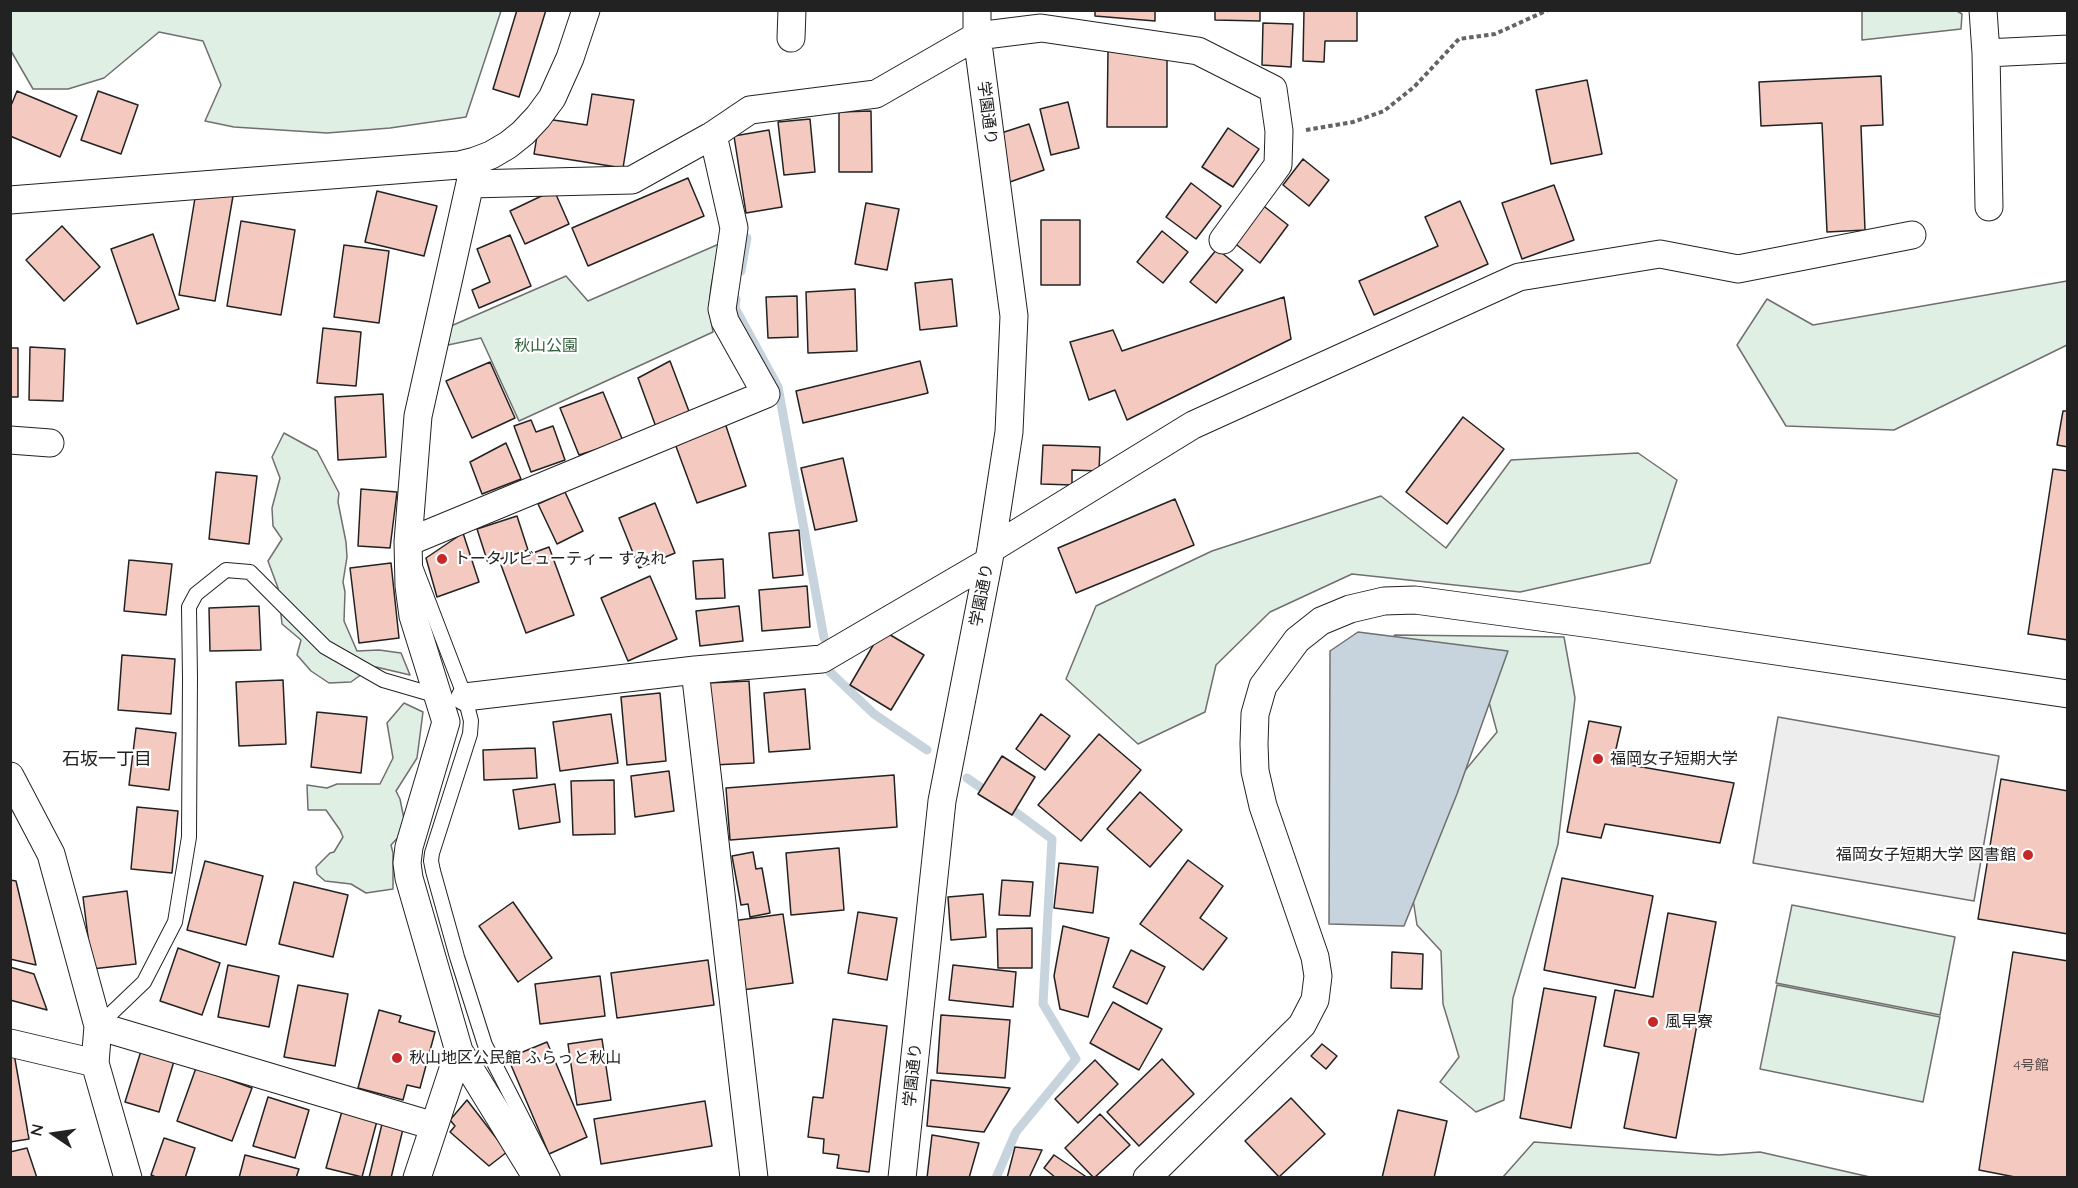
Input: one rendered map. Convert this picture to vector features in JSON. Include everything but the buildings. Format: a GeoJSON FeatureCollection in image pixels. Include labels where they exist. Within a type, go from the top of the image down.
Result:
{"type":"FeatureCollection","features":[{"type":"Feature","properties":{"kind":"street"},"geometry":{"type":"LineString","coordinates":[[791,38],[792,10]]}},
{"type":"Feature","properties":{"kind":"street"},"geometry":{"type":"LineString","coordinates":[[1983,10],[1989,207]]}},
{"type":"Feature","properties":{"kind":"street"},"geometry":{"type":"LineString","coordinates":[[537,1178],[459,1051],[410,878],[407,863],[410,847],[446,722],[413,616],[409,586],[408,546],[418,416],[472,172],[491,155],[523,133],[538,117],[556,88],[593,12]]}},
{"type":"Feature","properties":{"kind":"street"},"geometry":{"type":"LineString","coordinates":[[10,200],[459,165],[472,172],[632,180],[713,135],[750,110],[876,94],[977,23],[1041,28],[1198,51],[1273,89],[1279,131],[1278,165],[1223,240]]}},
{"type":"Feature","properties":{"kind":"street","name":"学園通り"},"geometry":{"type":"LineString","coordinates":[[903,1178],[942,801],[1010,432],[1014,316],[977,23]]}},
{"type":"Feature","properties":{"kind":"street"},"geometry":{"type":"LineString","coordinates":[[1986,53],[2067,49]]}},
{"type":"Feature","properties":{"kind":"street"},"geometry":{"type":"LineString","coordinates":[[408,546],[766,394],[725,321],[722,309],[734,228],[713,135]]}},
{"type":"Feature","properties":{"kind":"street"},"geometry":{"type":"LineString","coordinates":[[465,697],[695,670],[822,659],[1193,425],[1519,277],[1660,254],[1738,269],[1912,235]]}},
{"type":"Feature","properties":{"kind":"street"},"geometry":{"type":"LineString","coordinates":[[10,440],[50,443]]}},
{"type":"Feature","properties":{"kind":"street"},"geometry":{"type":"LineString","coordinates":[[1147,1178],[1302,1025],[1315,1000],[1318,976],[1315,957],[1263,806],[1255,771],[1254,744],[1255,714],[1263,686],[1297,640],[1321,621],[1350,609],[1384,601],[1415,600],[1622,628],[2067,694]]}},
{"type":"Feature","properties":{"kind":"street"},"geometry":{"type":"LineString","coordinates":[[695,670],[754,1178]]}},
{"type":"Feature","properties":{"kind":"street"},"geometry":{"type":"LineString","coordinates":[[10,776],[51,854],[98,1026],[95,1063],[128,1178]]}},
{"type":"Feature","properties":{"kind":"street"},"geometry":{"type":"LineString","coordinates":[[98,1026],[434,1126]]}},
{"type":"Feature","properties":{"kind":"street"},"geometry":{"type":"LineString","coordinates":[[10,1043],[95,1063]]}},
{"type":"Feature","properties":{"kind":"street"},"geometry":{"type":"LineString","coordinates":[[417,1178],[459,1051]]}},
{"type":"Feature","properties":{"kind":"lane"},"geometry":{"type":"LineString","coordinates":[[408,546],[470,711],[470,734],[431,861],[457,957],[485,1045],[553,1178]]}},
{"type":"Feature","properties":{"kind":"lane"},"geometry":{"type":"LineString","coordinates":[[98,1026],[144,982],[175,922],[189,837],[189,607],[196,594],[226,570],[250,572],[325,647],[383,680],[438,696]]}},
{"type":"Feature","properties":{"kind":"path"},"geometry":{"type":"LineString","coordinates":[[1279,131],[1293,132],[1353,122],[1384,111],[1414,87],[1459,39],[1496,34],[1548,10]]}},
{"type":"Feature","properties":{"kind":"green space"},"geometry":{"type":"Polygon","coordinates":[[[10,11],[501,11],[466,117],[390,128],[327,133],[234,127],[205,121],[221,85],[203,41],[159,32],[104,78],[68,89],[33,89],[11,51],[10,11]]]}},
{"type":"Feature","properties":{"kind":"green space"},"geometry":{"type":"Polygon","coordinates":[[[1862,11],[1957,11],[1962,14],[1961,29],[1862,40],[1862,11]]]}},
{"type":"Feature","properties":{"kind":"green space","name":"秋山公園"},"geometry":{"type":"Polygon","coordinates":[[[719,244],[709,308],[713,332],[519,421],[481,338],[448,345],[451,326],[566,276],[588,301],[719,244]]]}},
{"type":"Feature","properties":{"kind":"green space"},"geometry":{"type":"Polygon","coordinates":[[[2067,281],[2067,345],[1894,430],[1786,426],[1737,345],[1767,299],[1813,325],[2067,281]]]}},
{"type":"Feature","properties":{"kind":"green space"},"geometry":{"type":"Polygon","coordinates":[[[284,433],[317,451],[339,493],[338,502],[347,557],[343,582],[344,621],[357,651],[379,650],[401,653],[410,675],[376,667],[351,682],[329,683],[311,671],[297,655],[301,640],[282,624],[278,588],[268,561],[282,539],[273,526],[272,508],[280,478],[272,457],[284,433]]]}},
{"type":"Feature","properties":{"kind":"green space"},"geometry":{"type":"Polygon","coordinates":[[[1638,453],[1677,480],[1650,563],[1520,592],[1352,574],[1270,612],[1216,665],[1205,712],[1138,744],[1066,679],[1096,606],[1212,551],[1381,496],[1446,548],[1511,460],[1638,453]]]}},
{"type":"Feature","properties":{"kind":"green space"},"geometry":{"type":"Polygon","coordinates":[[[1395,635],[1564,637],[1575,698],[1558,844],[1513,998],[1504,1100],[1476,1112],[1440,1082],[1459,1057],[1443,1004],[1441,951],[1417,925],[1410,880],[1433,809],[1497,732],[1481,672],[1347,681],[1395,635]]]}},
{"type":"Feature","properties":{"kind":"green space"},"geometry":{"type":"Polygon","coordinates":[[[404,703],[423,712],[417,758],[396,791],[400,799],[406,829],[391,845],[393,889],[366,893],[351,884],[325,881],[317,874],[316,867],[334,852],[343,837],[326,810],[308,810],[307,785],[327,788],[337,784],[380,784],[393,758],[387,723],[404,703]]]}},
{"type":"Feature","properties":{"kind":"green space"},"geometry":{"type":"Polygon","coordinates":[[[1792,905],[1955,937],[1940,1015],[1776,983],[1792,905]]]}},
{"type":"Feature","properties":{"kind":"green space"},"geometry":{"type":"Polygon","coordinates":[[[1777,985],[1940,1017],[1923,1102],[1760,1069],[1777,985]]]}},
{"type":"Feature","properties":{"kind":"green space"},"geometry":{"type":"Polygon","coordinates":[[[1534,1142],[1719,1155],[1760,1152],[1870,1177],[1503,1177],[1534,1142]]]}},
{"type":"Feature","properties":{"kind":"shaded area"},"geometry":{"type":"Polygon","coordinates":[[[1358,632],[1508,651],[1457,794],[1404,926],[1329,924],[1330,651],[1358,632]]]}},
{"type":"Feature","properties":{"kind":"shaded area"},"geometry":{"type":"Polygon","coordinates":[[[1778,717],[1999,756],[1974,901],[1753,863],[1778,717]]]}},
{"type":"Feature","properties":{"kind":"waterway"},"geometry":{"type":"LineString","coordinates":[[741,271],[747,238]]}},
{"type":"Feature","properties":{"kind":"waterway"},"geometry":{"type":"LineString","coordinates":[[736,299],[735,308],[778,387],[824,638]]}},
{"type":"Feature","properties":{"kind":"waterway"},"geometry":{"type":"LineString","coordinates":[[829,671],[874,714],[927,750]]}},
{"type":"Feature","properties":{"kind":"waterway"},"geometry":{"type":"LineString","coordinates":[[967,778],[990,794]]}},
{"type":"Feature","properties":{"kind":"waterway"},"geometry":{"type":"LineString","coordinates":[[996,1178],[1016,1132],[1076,1059],[1043,1004],[1052,839],[1006,805]]}},
{"type":"Feature","properties":{"kind":"place","name":"トータルビューティー すみれ"},"geometry":{"type":"Point","coordinates":[442,559]}},
{"type":"Feature","properties":{"kind":"place","name":"福岡女子短期大学"},"geometry":{"type":"Point","coordinates":[1598,759]}},
{"type":"Feature","properties":{"kind":"place","name":"福岡女子短期大学 図書館"},"geometry":{"type":"Point","coordinates":[2028,855]}},
{"type":"Feature","properties":{"kind":"place","name":"風早寮"},"geometry":{"type":"Point","coordinates":[1653,1022]}},
{"type":"Feature","properties":{"kind":"place","name":"秋山地区公民館 ふらっと秋山"},"geometry":{"type":"Point","coordinates":[397,1058]}},
{"type":"Feature","properties":{"kind":"district","name":"石坂一丁目"},"geometry":{"type":"Point","coordinates":[107,760]}}]}
